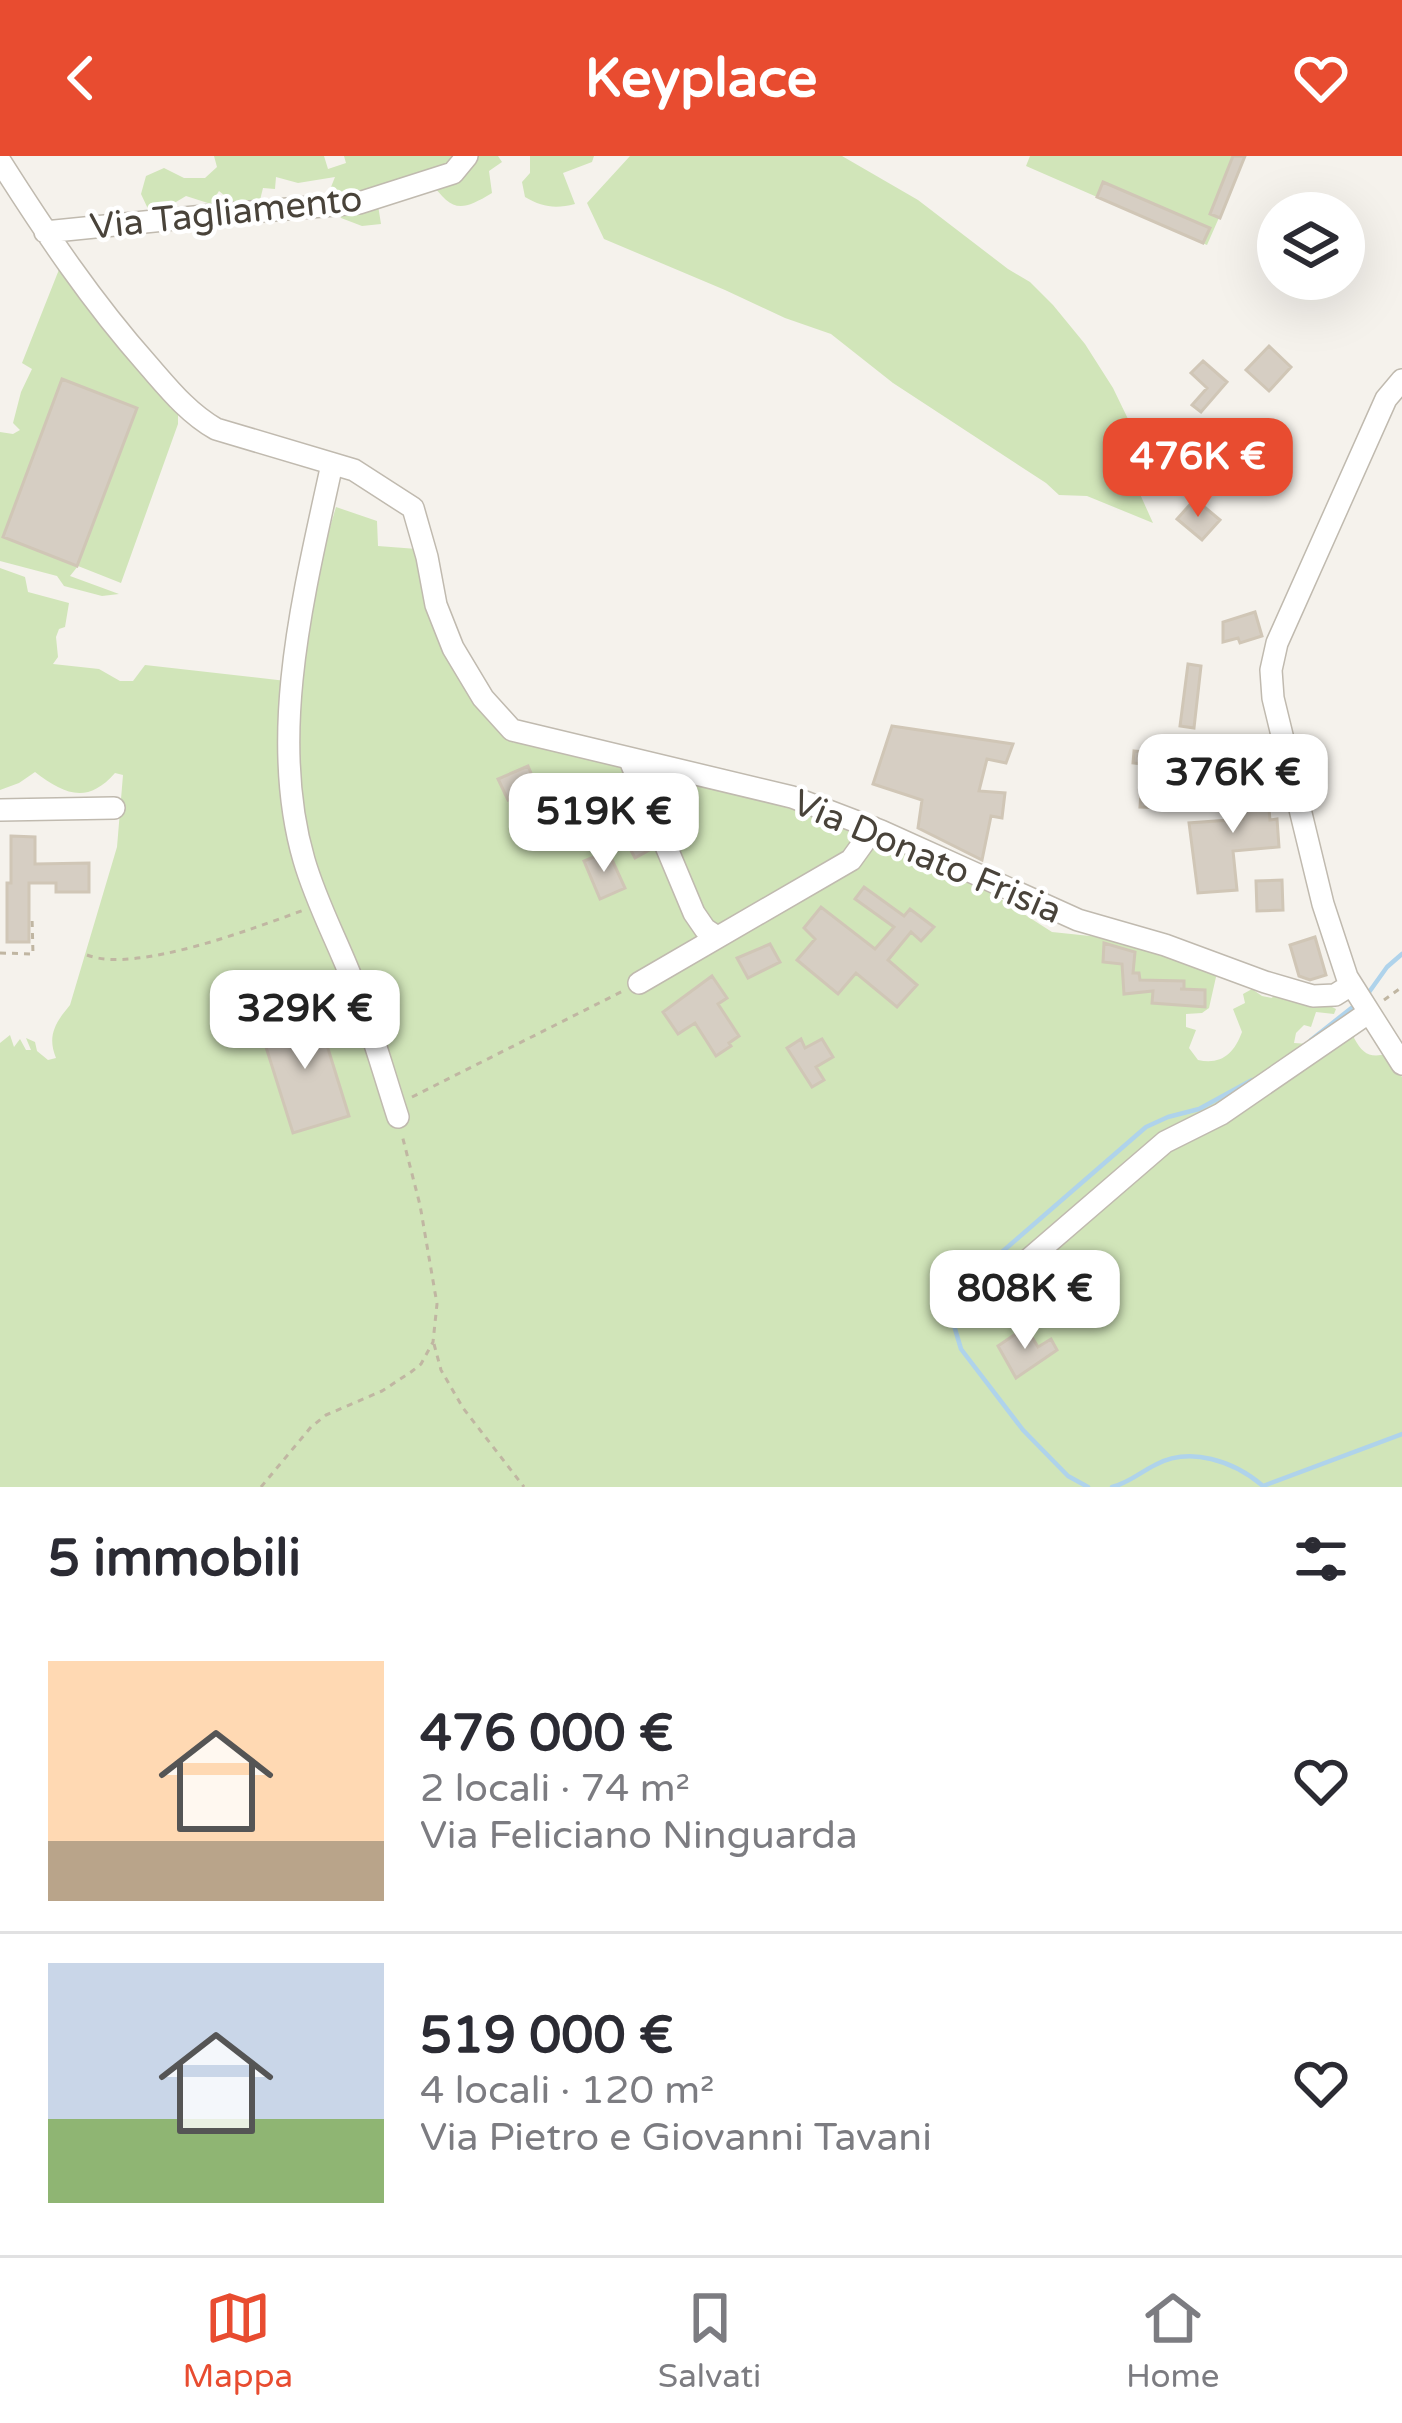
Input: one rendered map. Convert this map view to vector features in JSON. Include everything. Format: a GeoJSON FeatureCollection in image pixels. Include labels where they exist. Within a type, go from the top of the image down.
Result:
{"type":"FeatureCollection","features":[{"type":"Feature","properties":{"kind":"street","name":"Via Tagliamento"},"geometry":{"type":"LineString","coordinates":[[45,232],[359,203],[452,173],[467,156]]}},
{"type":"Feature","properties":{"kind":"street","name":"Via Donato Frisia"},"geometry":{"type":"LineString","coordinates":[[0,161],[45,232],[124,339],[196,418],[216,429],[354,470],[413,508],[436,605],[453,648],[483,698],[512,730],[792,797],[874,828],[1078,920],[1313,996],[1360,1000]]}},
{"type":"Feature","properties":{"kind":"street"},"geometry":{"type":"LineString","coordinates":[[1402,380],[1387,399],[1276,643],[1271,670],[1323,904],[1360,1000],[1402,1064]]}},
{"type":"Feature","properties":{"kind":"street"},"geometry":{"type":"LineString","coordinates":[[332,464],[303,597],[290,720],[292,791],[298,832],[319,904],[355,986],[396,1112]]}},
{"type":"Feature","properties":{"kind":"street"},"geometry":{"type":"LineString","coordinates":[[629,758],[694,913],[717,937]]}},
{"type":"Feature","properties":{"kind":"street"},"geometry":{"type":"LineString","coordinates":[[0,810],[114,808]]}},
{"type":"Feature","properties":{"kind":"street"},"geometry":{"type":"LineString","coordinates":[[639,982],[851,860],[874,828]]}},
{"type":"Feature","properties":{"kind":"street"},"geometry":{"type":"LineString","coordinates":[[991,1292],[1165,1142],[1221,1114],[1360,1000]]}},
{"type":"Feature","properties":{"kind":"path"},"geometry":{"type":"LineString","coordinates":[[87,955],[116,962],[222,940],[319,904]]}},
{"type":"Feature","properties":{"kind":"path"},"geometry":{"type":"LineString","coordinates":[[0,953],[33,954],[32,917]]}},
{"type":"Feature","properties":{"kind":"path"},"geometry":{"type":"LineString","coordinates":[[524,1487],[463,1408],[441,1370],[420,1205],[396,1112],[639,982]]}},
{"type":"Feature","properties":{"kind":"path"},"geometry":{"type":"LineString","coordinates":[[1360,1000],[1402,987]]}},
{"type":"Feature","properties":{"kind":"path"},"geometry":{"type":"LineString","coordinates":[[261,1487],[310,1427],[395,1383],[421,1364],[434,1342]]}},
{"type":"Feature","properties":{"kind":"green space"},"geometry":{"type":"Polygon","coordinates":[[[214,156],[324,156],[328,169],[346,163],[344,156],[498,156],[502,162],[489,171],[492,193],[471,204],[450,203],[429,180],[377,199],[381,224],[362,226],[341,218],[329,192],[335,177],[298,183],[276,177],[275,189],[263,188],[259,204],[241,209],[219,191],[211,204],[186,196],[166,208],[149,211],[141,194],[146,176],[164,168],[184,178],[205,178],[217,167],[214,156]]]}},
{"type":"Feature","properties":{"kind":"green space"},"geometry":{"type":"Polygon","coordinates":[[[530,156],[594,156],[592,162],[563,173],[575,204],[549,206],[525,197],[522,182],[530,173],[530,156]]]}},
{"type":"Feature","properties":{"kind":"green space"},"geometry":{"type":"Polygon","coordinates":[[[630,156],[842,156],[918,200],[1030,282],[1085,344],[1128,419],[1141,458],[1135,483],[1153,523],[1087,496],[1059,495],[893,383],[831,334],[604,239],[587,203],[630,156]]]}},
{"type":"Feature","properties":{"kind":"green space"},"geometry":{"type":"Polygon","coordinates":[[[1030,156],[1246,156],[1207,245],[1026,166],[1030,156]]]}},
{"type":"Feature","properties":{"kind":"green space"},"geometry":{"type":"Polygon","coordinates":[[[60,267],[170,408],[178,412],[178,424],[121,583],[78,566],[70,576],[119,594],[102,596],[64,586],[57,576],[0,561],[0,432],[20,430],[13,423],[32,369],[22,363],[60,267]]]}},
{"type":"Feature","properties":{"kind":"green space"},"geometry":{"type":"Polygon","coordinates":[[[336,507],[377,521],[378,546],[417,549],[432,616],[471,700],[514,743],[534,742],[837,817],[971,880],[1052,932],[1138,941],[1213,968],[1216,977],[1209,1008],[1186,1014],[1186,1027],[1196,1030],[1189,1048],[1198,1060],[1220,1059],[1235,1046],[1242,1032],[1233,1009],[1245,1003],[1243,994],[1252,989],[1262,996],[1272,998],[1275,992],[1336,1009],[1334,1014],[1316,1012],[1311,1027],[1304,1025],[1294,1043],[1309,1044],[1357,1028],[1354,1038],[1364,1051],[1387,1054],[1402,1077],[1402,1487],[0,1487],[0,1043],[10,1035],[14,1047],[20,1039],[31,1050],[26,1038],[48,1060],[56,1058],[54,1030],[70,1005],[117,847],[123,775],[115,773],[95,789],[75,793],[35,772],[0,790],[0,568],[25,577],[28,592],[69,603],[65,627],[56,637],[58,657],[53,664],[99,669],[120,681],[133,681],[145,665],[295,682],[308,601],[336,507]]]}},
{"type":"Feature","properties":{"kind":"building"},"geometry":{"type":"Polygon","coordinates":[[[1233,156],[1245,156],[1220,218],[1210,214],[1233,156]]]}},
{"type":"Feature","properties":{"kind":"building"},"geometry":{"type":"Polygon","coordinates":[[[1103,182],[1210,228],[1203,243],[1097,197],[1103,182]]]}},
{"type":"Feature","properties":{"kind":"building"},"geometry":{"type":"Polygon","coordinates":[[[1269,346],[1291,367],[1269,391],[1246,370],[1269,346]]]}},
{"type":"Feature","properties":{"kind":"building"},"geometry":{"type":"Polygon","coordinates":[[[1203,361],[1227,382],[1201,412],[1192,405],[1207,388],[1191,373],[1203,361]]]}},
{"type":"Feature","properties":{"kind":"building"},"geometry":{"type":"Polygon","coordinates":[[[62,379],[137,408],[77,566],[3,537],[62,379]]]}},
{"type":"Feature","properties":{"kind":"building"},"geometry":{"type":"Polygon","coordinates":[[[1195,499],[1220,520],[1202,540],[1177,519],[1195,499]]]}},
{"type":"Feature","properties":{"kind":"building"},"geometry":{"type":"Polygon","coordinates":[[[1255,612],[1262,636],[1223,642],[1223,622],[1255,612]]]}},
{"type":"Feature","properties":{"kind":"building"},"geometry":{"type":"Polygon","coordinates":[[[1188,664],[1201,666],[1194,728],[1180,726],[1188,664]]]}},
{"type":"Feature","properties":{"kind":"building"},"geometry":{"type":"Polygon","coordinates":[[[892,726],[1013,744],[1006,763],[987,759],[979,791],[1005,793],[1002,818],[991,816],[982,860],[918,828],[922,800],[873,784],[892,726]]]}},
{"type":"Feature","properties":{"kind":"building"},"geometry":{"type":"Polygon","coordinates":[[[1134,751],[1156,753],[1153,783],[1167,783],[1165,808],[1140,807],[1143,764],[1133,763],[1134,751]]]}},
{"type":"Feature","properties":{"kind":"building"},"geometry":{"type":"Polygon","coordinates":[[[528,766],[537,787],[508,800],[498,779],[528,766]]]}},
{"type":"Feature","properties":{"kind":"building"},"geometry":{"type":"Polygon","coordinates":[[[1265,769],[1270,820],[1277,819],[1279,847],[1233,851],[1237,890],[1198,893],[1189,823],[1243,819],[1238,771],[1265,769]]]}},
{"type":"Feature","properties":{"kind":"building"},"geometry":{"type":"Polygon","coordinates":[[[620,775],[651,849],[635,858],[597,787],[620,775]]]}},
{"type":"Feature","properties":{"kind":"building"},"geometry":{"type":"Polygon","coordinates":[[[11,836],[35,837],[35,864],[89,863],[89,892],[56,892],[56,883],[29,883],[29,942],[7,942],[11,836]]]}},
{"type":"Feature","properties":{"kind":"building"},"geometry":{"type":"Polygon","coordinates":[[[608,851],[625,888],[600,899],[584,861],[608,851]]]}},
{"type":"Feature","properties":{"kind":"building"},"geometry":{"type":"Polygon","coordinates":[[[1282,880],[1283,910],[1257,911],[1256,881],[1282,880]]]}},
{"type":"Feature","properties":{"kind":"building"},"geometry":{"type":"Polygon","coordinates":[[[864,887],[904,916],[910,909],[934,927],[921,941],[911,932],[888,960],[917,985],[897,1007],[856,973],[838,994],[797,960],[815,939],[804,928],[821,907],[875,949],[894,927],[855,899],[864,887]]]}},
{"type":"Feature","properties":{"kind":"building"},"geometry":{"type":"Polygon","coordinates":[[[1315,937],[1326,975],[1310,980],[1299,976],[1290,945],[1315,937]]]}},
{"type":"Feature","properties":{"kind":"building"},"geometry":{"type":"Polygon","coordinates":[[[1104,943],[1135,952],[1133,973],[1139,973],[1140,980],[1184,981],[1180,989],[1205,990],[1205,1007],[1152,1003],[1153,991],[1124,994],[1122,964],[1103,962],[1104,943]]]}},
{"type":"Feature","properties":{"kind":"building"},"geometry":{"type":"Polygon","coordinates":[[[770,944],[780,962],[748,978],[737,958],[770,944]]]}},
{"type":"Feature","properties":{"kind":"building"},"geometry":{"type":"Polygon","coordinates":[[[712,976],[727,998],[718,1004],[739,1036],[716,1056],[695,1023],[678,1034],[663,1012],[712,976]]]}},
{"type":"Feature","properties":{"kind":"building"},"geometry":{"type":"Polygon","coordinates":[[[316,1010],[349,1116],[293,1133],[260,1028],[316,1010]]]}},
{"type":"Feature","properties":{"kind":"building"},"geometry":{"type":"Polygon","coordinates":[[[801,1039],[805,1048],[822,1039],[833,1057],[816,1067],[824,1080],[812,1087],[787,1048],[801,1039]]]}},
{"type":"Feature","properties":{"kind":"building"},"geometry":{"type":"Polygon","coordinates":[[[1056,1259],[1072,1281],[1048,1299],[1031,1277],[1056,1259]]]}},
{"type":"Feature","properties":{"kind":"building"},"geometry":{"type":"Polygon","coordinates":[[[1026,1327],[1038,1347],[1051,1339],[1057,1350],[1016,1378],[998,1346],[1026,1327]]]}},
{"type":"Feature","properties":{"kind":"waterway"},"geometry":{"type":"LineString","coordinates":[[1367,995],[1402,954]]}},
{"type":"Feature","properties":{"kind":"waterway"},"geometry":{"type":"LineString","coordinates":[[1311,1040],[1354,1006]]}},
{"type":"Feature","properties":{"kind":"waterway"},"geometry":{"type":"LineString","coordinates":[[1088,1487],[1068,1476],[1023,1430],[961,1349],[950,1297],[1146,1127],[1199,1109],[1252,1080]]}},
{"type":"Feature","properties":{"kind":"waterway"},"geometry":{"type":"LineString","coordinates":[[1263,1486],[1402,1434]]}},
{"type":"Feature","properties":{"kind":"waterway"},"geometry":{"type":"LineString","coordinates":[[1112,1487],[1168,1459],[1183,1457],[1225,1463],[1263,1486]]}}]}
